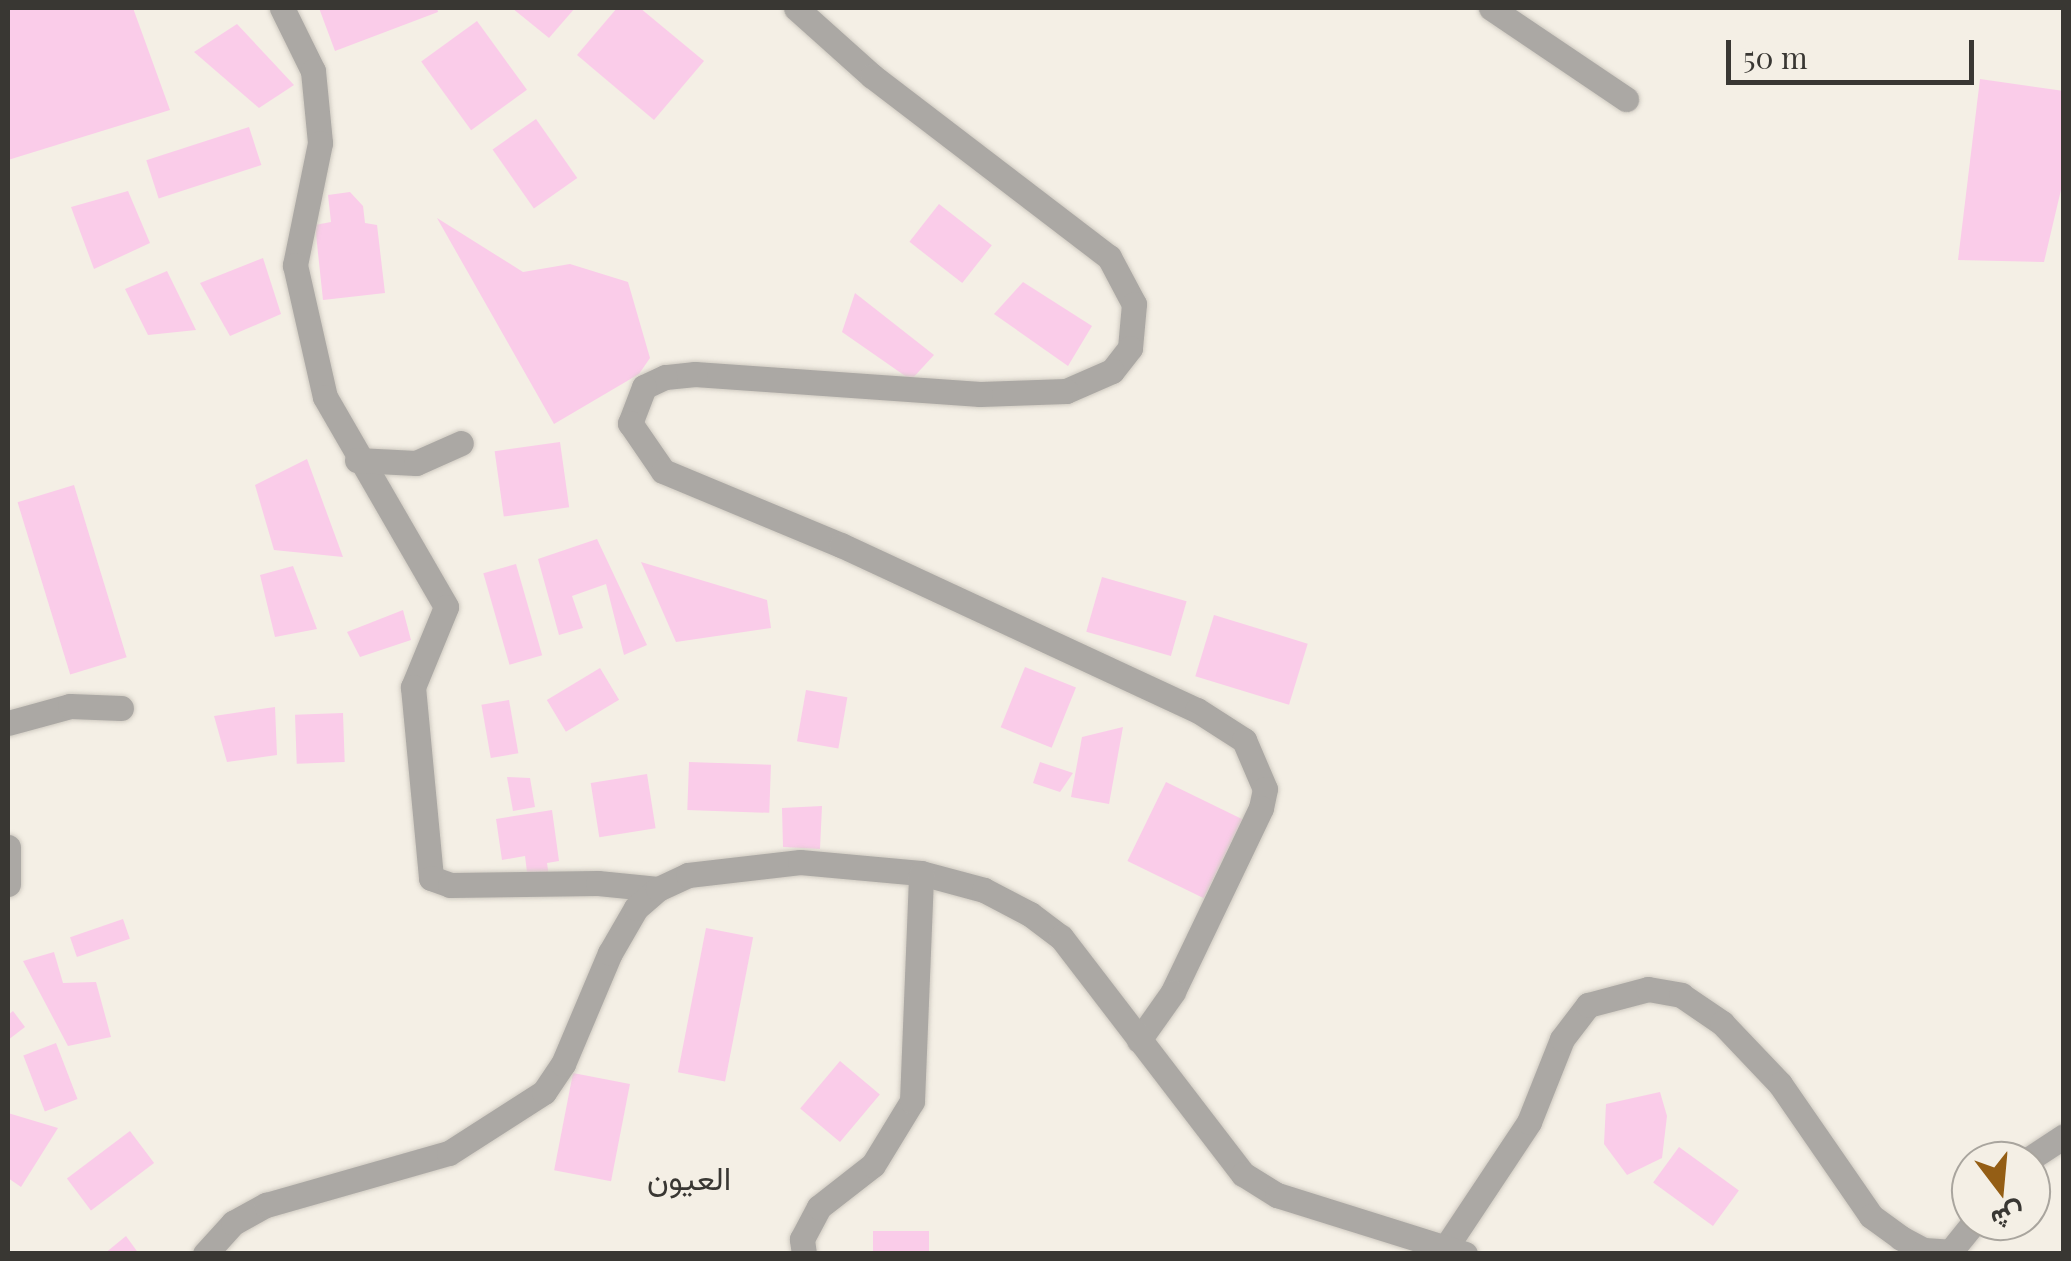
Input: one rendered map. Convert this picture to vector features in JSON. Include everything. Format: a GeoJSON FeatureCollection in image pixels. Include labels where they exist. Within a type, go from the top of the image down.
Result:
{"type":"FeatureCollection","features":[{"type":"Feature","properties":{"kind":"street"},"geometry":{"type":"LineString","coordinates":[[282,8],[314,72],[320,142],[295,265],[326,398],[357,460],[446,607],[413,687],[431,878],[450,885],[610,883],[658,890]]}},
{"type":"Feature","properties":{"kind":"street"},"geometry":{"type":"LineString","coordinates":[[796,8],[872,76],[1109,257],[1134,304],[1130,348],[1112,371],[1066,391],[980,394],[695,374],[665,377],[644,387],[630,423],[663,471],[841,545],[1197,710],[1244,740],[1265,789],[1261,808],[1173,992],[1139,1040]]}},
{"type":"Feature","properties":{"kind":"street"},"geometry":{"type":"LineString","coordinates":[[1491,8],[1626,99]]}},
{"type":"Feature","properties":{"kind":"street"},"geometry":{"type":"LineString","coordinates":[[357,460],[416,463],[460,443]]}},
{"type":"Feature","properties":{"kind":"street"},"geometry":{"type":"LineString","coordinates":[[8,723],[70,706],[121,708]]}},
{"type":"Feature","properties":{"kind":"street"},"geometry":{"type":"LineString","coordinates":[[8,846],[8,884]]}},
{"type":"Feature","properties":{"kind":"street"},"geometry":{"type":"LineString","coordinates":[[205,1254],[234,1223],[266,1204],[449,1154],[544,1092],[563,1064],[610,952],[636,908],[658,890],[688,875],[800,862],[921,873],[984,890],[1061,937],[1228,1158],[1257,1184],[1456,1250],[1528,1122],[1562,1039],[1588,1006],[1648,990],[1681,996],[1722,1023],[1780,1084],[1871,1216],[1924,1250],[1950,1252],[1959,1241]]}},
{"type":"Feature","properties":{"kind":"street"},"geometry":{"type":"LineString","coordinates":[[804,1254],[802,1240],[818,1207],[873,1165],[912,1101],[921,873]]}},
{"type":"Feature","properties":{"kind":"building"},"geometry":{"type":"Polygon","coordinates":[[[8,8],[133,8],[170,110],[8,160],[8,8]]]}},
{"type":"Feature","properties":{"kind":"building"},"geometry":{"type":"Polygon","coordinates":[[[319,8],[437,8],[438,12],[335,51],[319,8]]]}},
{"type":"Feature","properties":{"kind":"building"},"geometry":{"type":"Polygon","coordinates":[[[512,8],[575,8],[549,38],[512,8]]]}},
{"type":"Feature","properties":{"kind":"building"},"geometry":{"type":"Polygon","coordinates":[[[617,8],[640,8],[704,61],[654,120],[577,55],[617,8]]]}},
{"type":"Feature","properties":{"kind":"building"},"geometry":{"type":"Polygon","coordinates":[[[477,21],[527,90],[471,130],[421,62],[477,21]]]}},
{"type":"Feature","properties":{"kind":"building"},"geometry":{"type":"Polygon","coordinates":[[[237,24],[294,85],[259,108],[194,52],[237,24]]]}},
{"type":"Feature","properties":{"kind":"building"},"geometry":{"type":"Polygon","coordinates":[[[1980,79],[2064,91],[2064,177],[2044,262],[1958,260],[1980,79]]]}},
{"type":"Feature","properties":{"kind":"building"},"geometry":{"type":"Polygon","coordinates":[[[536,119],[577,178],[534,208],[493,149],[536,119]]]}},
{"type":"Feature","properties":{"kind":"building"},"geometry":{"type":"Polygon","coordinates":[[[249,127],[261,165],[159,198],[146,160],[249,127]]]}},
{"type":"Feature","properties":{"kind":"building"},"geometry":{"type":"Polygon","coordinates":[[[128,191],[150,243],[94,269],[71,207],[128,191]]]}},
{"type":"Feature","properties":{"kind":"building"},"geometry":{"type":"Polygon","coordinates":[[[350,192],[363,206],[365,223],[377,225],[385,293],[323,300],[315,225],[331,222],[328,195],[350,192]]]}},
{"type":"Feature","properties":{"kind":"building"},"geometry":{"type":"Polygon","coordinates":[[[939,204],[992,245],[962,283],[909,242],[939,204]]]}},
{"type":"Feature","properties":{"kind":"building"},"geometry":{"type":"Polygon","coordinates":[[[437,218],[523,272],[570,264],[628,282],[650,358],[639,374],[554,424],[437,218]]]}},
{"type":"Feature","properties":{"kind":"building"},"geometry":{"type":"Polygon","coordinates":[[[263,258],[281,314],[230,336],[200,283],[263,258]]]}},
{"type":"Feature","properties":{"kind":"building"},"geometry":{"type":"Polygon","coordinates":[[[167,271],[196,330],[148,335],[125,289],[167,271]]]}},
{"type":"Feature","properties":{"kind":"building"},"geometry":{"type":"Polygon","coordinates":[[[1023,282],[1092,326],[1068,366],[994,314],[1023,282]]]}},
{"type":"Feature","properties":{"kind":"building"},"geometry":{"type":"Polygon","coordinates":[[[855,293],[934,355],[911,380],[842,332],[855,293]]]}},
{"type":"Feature","properties":{"kind":"building"},"geometry":{"type":"Polygon","coordinates":[[[560,442],[569,507],[504,517],[495,451],[560,442]]]}},
{"type":"Feature","properties":{"kind":"building"},"geometry":{"type":"Polygon","coordinates":[[[307,459],[343,557],[274,550],[255,485],[307,459]]]}},
{"type":"Feature","properties":{"kind":"building"},"geometry":{"type":"Polygon","coordinates":[[[74,485],[127,657],[70,674],[18,502],[74,485]]]}},
{"type":"Feature","properties":{"kind":"building"},"geometry":{"type":"Polygon","coordinates":[[[597,539],[647,645],[624,655],[606,584],[572,596],[583,628],[559,635],[538,559],[597,539]]]}},
{"type":"Feature","properties":{"kind":"building"},"geometry":{"type":"Polygon","coordinates":[[[641,562],[767,600],[771,628],[676,642],[641,562]]]}},
{"type":"Feature","properties":{"kind":"building"},"geometry":{"type":"Polygon","coordinates":[[[516,564],[542,655],[510,665],[483,573],[516,564]]]}},
{"type":"Feature","properties":{"kind":"building"},"geometry":{"type":"Polygon","coordinates":[[[293,566],[317,629],[275,637],[260,575],[293,566]]]}},
{"type":"Feature","properties":{"kind":"building"},"geometry":{"type":"Polygon","coordinates":[[[1102,577],[1187,601],[1171,656],[1086,632],[1102,577]]]}},
{"type":"Feature","properties":{"kind":"building"},"geometry":{"type":"Polygon","coordinates":[[[403,610],[411,640],[360,657],[347,632],[403,610]]]}},
{"type":"Feature","properties":{"kind":"building"},"geometry":{"type":"Polygon","coordinates":[[[1214,615],[1308,644],[1289,705],[1195,676],[1214,615]]]}},
{"type":"Feature","properties":{"kind":"building"},"geometry":{"type":"Polygon","coordinates":[[[1025,667],[1076,688],[1052,748],[1001,727],[1025,667]]]}},
{"type":"Feature","properties":{"kind":"building"},"geometry":{"type":"Polygon","coordinates":[[[600,668],[619,700],[566,732],[547,700],[600,668]]]}},
{"type":"Feature","properties":{"kind":"building"},"geometry":{"type":"Polygon","coordinates":[[[806,690],[847,697],[838,749],[797,741],[806,690]]]}},
{"type":"Feature","properties":{"kind":"building"},"geometry":{"type":"Polygon","coordinates":[[[509,700],[518,753],[491,758],[481,705],[509,700]]]}},
{"type":"Feature","properties":{"kind":"building"},"geometry":{"type":"Polygon","coordinates":[[[275,707],[277,755],[227,762],[214,716],[275,707]]]}},
{"type":"Feature","properties":{"kind":"building"},"geometry":{"type":"Polygon","coordinates":[[[343,713],[345,762],[297,764],[295,715],[343,713]]]}},
{"type":"Feature","properties":{"kind":"building"},"geometry":{"type":"Polygon","coordinates":[[[1123,727],[1109,804],[1071,797],[1082,737],[1123,727]]]}},
{"type":"Feature","properties":{"kind":"building"},"geometry":{"type":"Polygon","coordinates":[[[689,762],[771,765],[769,813],[687,810],[689,762]]]}},
{"type":"Feature","properties":{"kind":"building"},"geometry":{"type":"Polygon","coordinates":[[[1040,762],[1073,773],[1060,792],[1033,783],[1040,762]]]}},
{"type":"Feature","properties":{"kind":"building"},"geometry":{"type":"Polygon","coordinates":[[[647,774],[656,828],[599,837],[591,783],[647,774]]]}},
{"type":"Feature","properties":{"kind":"building"},"geometry":{"type":"Polygon","coordinates":[[[507,777],[530,778],[535,807],[513,811],[507,777]]]}},
{"type":"Feature","properties":{"kind":"building"},"geometry":{"type":"Polygon","coordinates":[[[1166,782],[1242,819],[1204,898],[1127,861],[1166,782]]]}},
{"type":"Feature","properties":{"kind":"building"},"geometry":{"type":"Polygon","coordinates":[[[822,806],[820,849],[783,847],[782,808],[822,806]]]}},
{"type":"Feature","properties":{"kind":"building"},"geometry":{"type":"Polygon","coordinates":[[[552,810],[559,861],[547,863],[549,877],[528,880],[525,856],[502,860],[496,819],[552,810]]]}},
{"type":"Feature","properties":{"kind":"building"},"geometry":{"type":"Polygon","coordinates":[[[123,919],[130,939],[77,957],[70,937],[123,919]]]}},
{"type":"Feature","properties":{"kind":"building"},"geometry":{"type":"Polygon","coordinates":[[[706,928],[753,937],[725,1081],[678,1072],[706,928]]]}},
{"type":"Feature","properties":{"kind":"building"},"geometry":{"type":"Polygon","coordinates":[[[54,952],[63,983],[96,982],[111,1037],[68,1046],[23,961],[54,952]]]}},
{"type":"Feature","properties":{"kind":"building"},"geometry":{"type":"Polygon","coordinates":[[[13,1011],[25,1027],[8,1040],[8,1015],[13,1011]]]}},
{"type":"Feature","properties":{"kind":"building"},"geometry":{"type":"Polygon","coordinates":[[[56,1043],[78,1099],[45,1112],[23,1056],[56,1043]]]}},
{"type":"Feature","properties":{"kind":"building"},"geometry":{"type":"Polygon","coordinates":[[[840,1061],[880,1094],[840,1142],[800,1108],[840,1061]]]}},
{"type":"Feature","properties":{"kind":"building"},"geometry":{"type":"Polygon","coordinates":[[[573,1073],[630,1084],[611,1181],[554,1170],[573,1073]]]}},
{"type":"Feature","properties":{"kind":"building"},"geometry":{"type":"Polygon","coordinates":[[[1660,1092],[1667,1116],[1662,1158],[1627,1175],[1604,1144],[1606,1104],[1660,1092]]]}},
{"type":"Feature","properties":{"kind":"building"},"geometry":{"type":"Polygon","coordinates":[[[8,1113],[58,1128],[21,1187],[8,1178],[8,1113]]]}},
{"type":"Feature","properties":{"kind":"building"},"geometry":{"type":"Polygon","coordinates":[[[130,1131],[154,1163],[91,1210],[67,1179],[130,1131]]]}},
{"type":"Feature","properties":{"kind":"building"},"geometry":{"type":"Polygon","coordinates":[[[1679,1147],[1739,1190],[1713,1226],[1653,1183],[1679,1147]]]}},
{"type":"Feature","properties":{"kind":"building"},"geometry":{"type":"Polygon","coordinates":[[[873,1231],[929,1231],[929,1254],[873,1254],[873,1231]]]}},
{"type":"Feature","properties":{"kind":"building"},"geometry":{"type":"Polygon","coordinates":[[[126,1236],[139,1254],[104,1254],[126,1236]]]}},
{"type":"Feature","properties":{"kind":"district","name":"العيون"},"geometry":{"type":"Point","coordinates":[689,1177]}}]}
